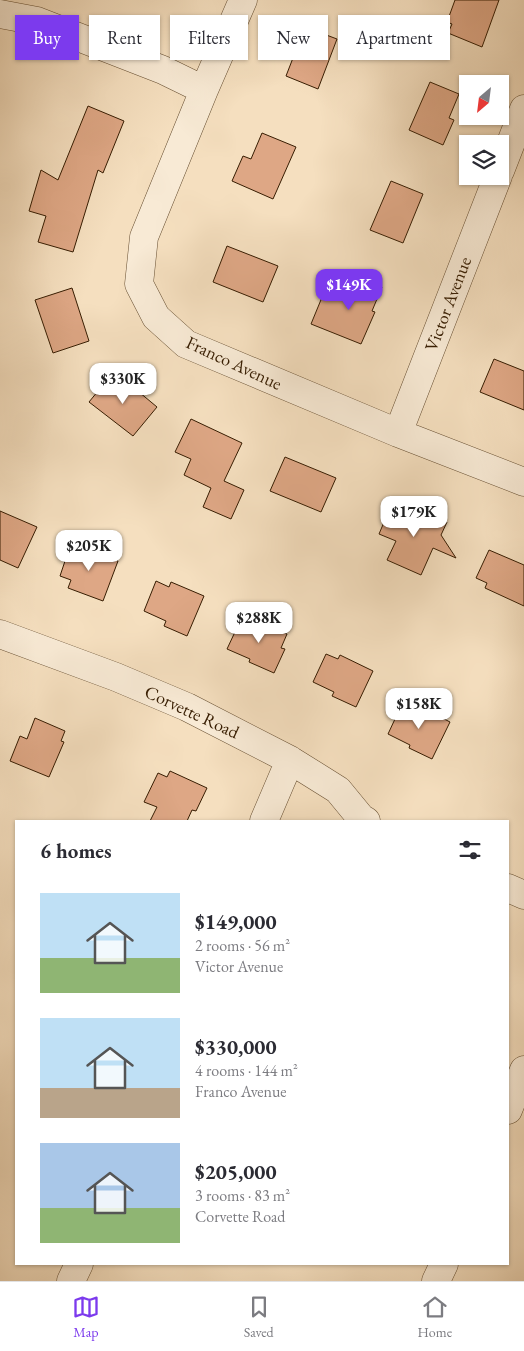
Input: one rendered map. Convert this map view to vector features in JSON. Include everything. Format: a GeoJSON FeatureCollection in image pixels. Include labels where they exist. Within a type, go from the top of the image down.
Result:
{"type":"FeatureCollection","features":[{"type":"Feature","properties":{"kind":"street","name":"Franco Avenue"},"geometry":{"type":"LineString","coordinates":[[243,0],[144,236],[139,284],[156,317],[186,344],[398,433],[524,482]]}},
{"type":"Feature","properties":{"kind":"street"},"geometry":{"type":"LineString","coordinates":[[0,14],[37,21],[163,70],[204,90]]}},
{"type":"Feature","properties":{"kind":"street"},"geometry":{"type":"LineString","coordinates":[[509,148],[524,109]]}},
{"type":"Feature","properties":{"kind":"street","name":"Victor Avenue"},"geometry":{"type":"LineString","coordinates":[[398,433],[494,185]]}},
{"type":"Feature","properties":{"kind":"street","name":"Corvette Road"},"geometry":{"type":"LineString","coordinates":[[0,634],[116,677],[187,707],[290,760],[338,790],[364,820]]}},
{"type":"Feature","properties":{"kind":"street"},"geometry":{"type":"LineString","coordinates":[[264,820],[290,760]]}},
{"type":"Feature","properties":{"kind":"street"},"geometry":{"type":"LineString","coordinates":[[509,888],[524,895]]}},
{"type":"Feature","properties":{"kind":"street"},"geometry":{"type":"LineString","coordinates":[[509,1108],[524,1070]]}},
{"type":"Feature","properties":{"kind":"street"},"geometry":{"type":"LineString","coordinates":[[71,1281],[79,1265]]}},
{"type":"Feature","properties":{"kind":"street"},"geometry":{"type":"LineString","coordinates":[[436,1281],[444,1265]]}},
{"type":"Feature","properties":{"kind":"building"},"geometry":{"type":"Polygon","coordinates":[[[455,0],[499,0],[482,47],[450,34],[452,24],[450,23],[450,15],[455,0]]]}},
{"type":"Feature","properties":{"kind":"building"},"geometry":{"type":"Polygon","coordinates":[[[328,36],[337,39],[318,89],[286,76],[292,60],[328,60],[328,36]]]}},
{"type":"Feature","properties":{"kind":"building"},"geometry":{"type":"Polygon","coordinates":[[[430,82],[459,94],[449,118],[454,120],[443,145],[409,130],[430,82]]]}},
{"type":"Feature","properties":{"kind":"building"},"geometry":{"type":"Polygon","coordinates":[[[88,106],[124,121],[103,173],[98,170],[73,252],[38,242],[46,216],[29,211],[41,170],[58,180],[88,106]]]}},
{"type":"Feature","properties":{"kind":"building"},"geometry":{"type":"Polygon","coordinates":[[[262,133],[296,147],[273,199],[232,181],[243,156],[251,159],[262,133]]]}},
{"type":"Feature","properties":{"kind":"building"},"geometry":{"type":"Polygon","coordinates":[[[391,181],[423,194],[403,243],[370,230],[391,181]]]}},
{"type":"Feature","properties":{"kind":"building"},"geometry":{"type":"Polygon","coordinates":[[[227,246],[278,266],[263,302],[213,282],[227,246]]]}},
{"type":"Feature","properties":{"kind":"building"},"geometry":{"type":"Polygon","coordinates":[[[356,276],[382,287],[372,311],[375,312],[361,344],[311,324],[325,290],[346,298],[356,276]]]}},
{"type":"Feature","properties":{"kind":"building"},"geometry":{"type":"Polygon","coordinates":[[[72,288],[89,341],[53,353],[35,300],[72,288]]]}},
{"type":"Feature","properties":{"kind":"building"},"geometry":{"type":"Polygon","coordinates":[[[494,359],[524,371],[524,410],[480,392],[494,359]]]}},
{"type":"Feature","properties":{"kind":"building"},"geometry":{"type":"Polygon","coordinates":[[[112,374],[131,389],[133,387],[157,407],[133,436],[89,402],[112,374]]]}},
{"type":"Feature","properties":{"kind":"building"},"geometry":{"type":"Polygon","coordinates":[[[191,419],[242,443],[224,481],[244,490],[231,519],[203,507],[211,488],[184,475],[191,459],[175,452],[191,419]]]}},
{"type":"Feature","properties":{"kind":"building"},"geometry":{"type":"Polygon","coordinates":[[[285,457],[336,478],[321,512],[270,491],[285,457]]]}},
{"type":"Feature","properties":{"kind":"building"},"geometry":{"type":"Polygon","coordinates":[[[411,506],[447,522],[441,535],[456,558],[433,548],[421,575],[387,560],[396,541],[379,534],[390,508],[407,515],[411,506]]]}},
{"type":"Feature","properties":{"kind":"building"},"geometry":{"type":"Polygon","coordinates":[[[0,511],[37,527],[18,568],[0,560],[0,511]]]}},
{"type":"Feature","properties":{"kind":"building"},"geometry":{"type":"Polygon","coordinates":[[[70,546],[83,551],[84,548],[118,561],[103,601],[68,588],[71,580],[60,576],[70,546]]]}},
{"type":"Feature","properties":{"kind":"building"},"geometry":{"type":"Polygon","coordinates":[[[489,550],[524,565],[524,606],[485,588],[487,583],[476,578],[489,550]]]}},
{"type":"Feature","properties":{"kind":"building"},"geometry":{"type":"Polygon","coordinates":[[[156,581],[169,587],[171,582],[204,596],[187,636],[164,626],[166,621],[144,611],[156,581]]]}},
{"type":"Feature","properties":{"kind":"building"},"geometry":{"type":"Polygon","coordinates":[[[242,617],[253,622],[255,620],[287,634],[281,648],[285,649],[274,673],[249,662],[250,659],[227,649],[242,617]]]}},
{"type":"Feature","properties":{"kind":"building"},"geometry":{"type":"Polygon","coordinates":[[[326,654],[338,659],[340,655],[373,671],[356,707],[332,696],[334,692],[313,682],[326,654]]]}},
{"type":"Feature","properties":{"kind":"building"},"geometry":{"type":"Polygon","coordinates":[[[402,704],[414,710],[417,705],[450,722],[432,759],[409,748],[410,745],[388,734],[402,704]]]}},
{"type":"Feature","properties":{"kind":"building"},"geometry":{"type":"Polygon","coordinates":[[[35,718],[65,731],[61,741],[64,742],[49,777],[10,761],[20,736],[27,739],[35,718]]]}},
{"type":"Feature","properties":{"kind":"building"},"geometry":{"type":"Polygon","coordinates":[[[170,771],[207,788],[196,811],[192,810],[187,820],[150,820],[157,807],[144,802],[158,773],[167,777],[170,771]]]}}]}
